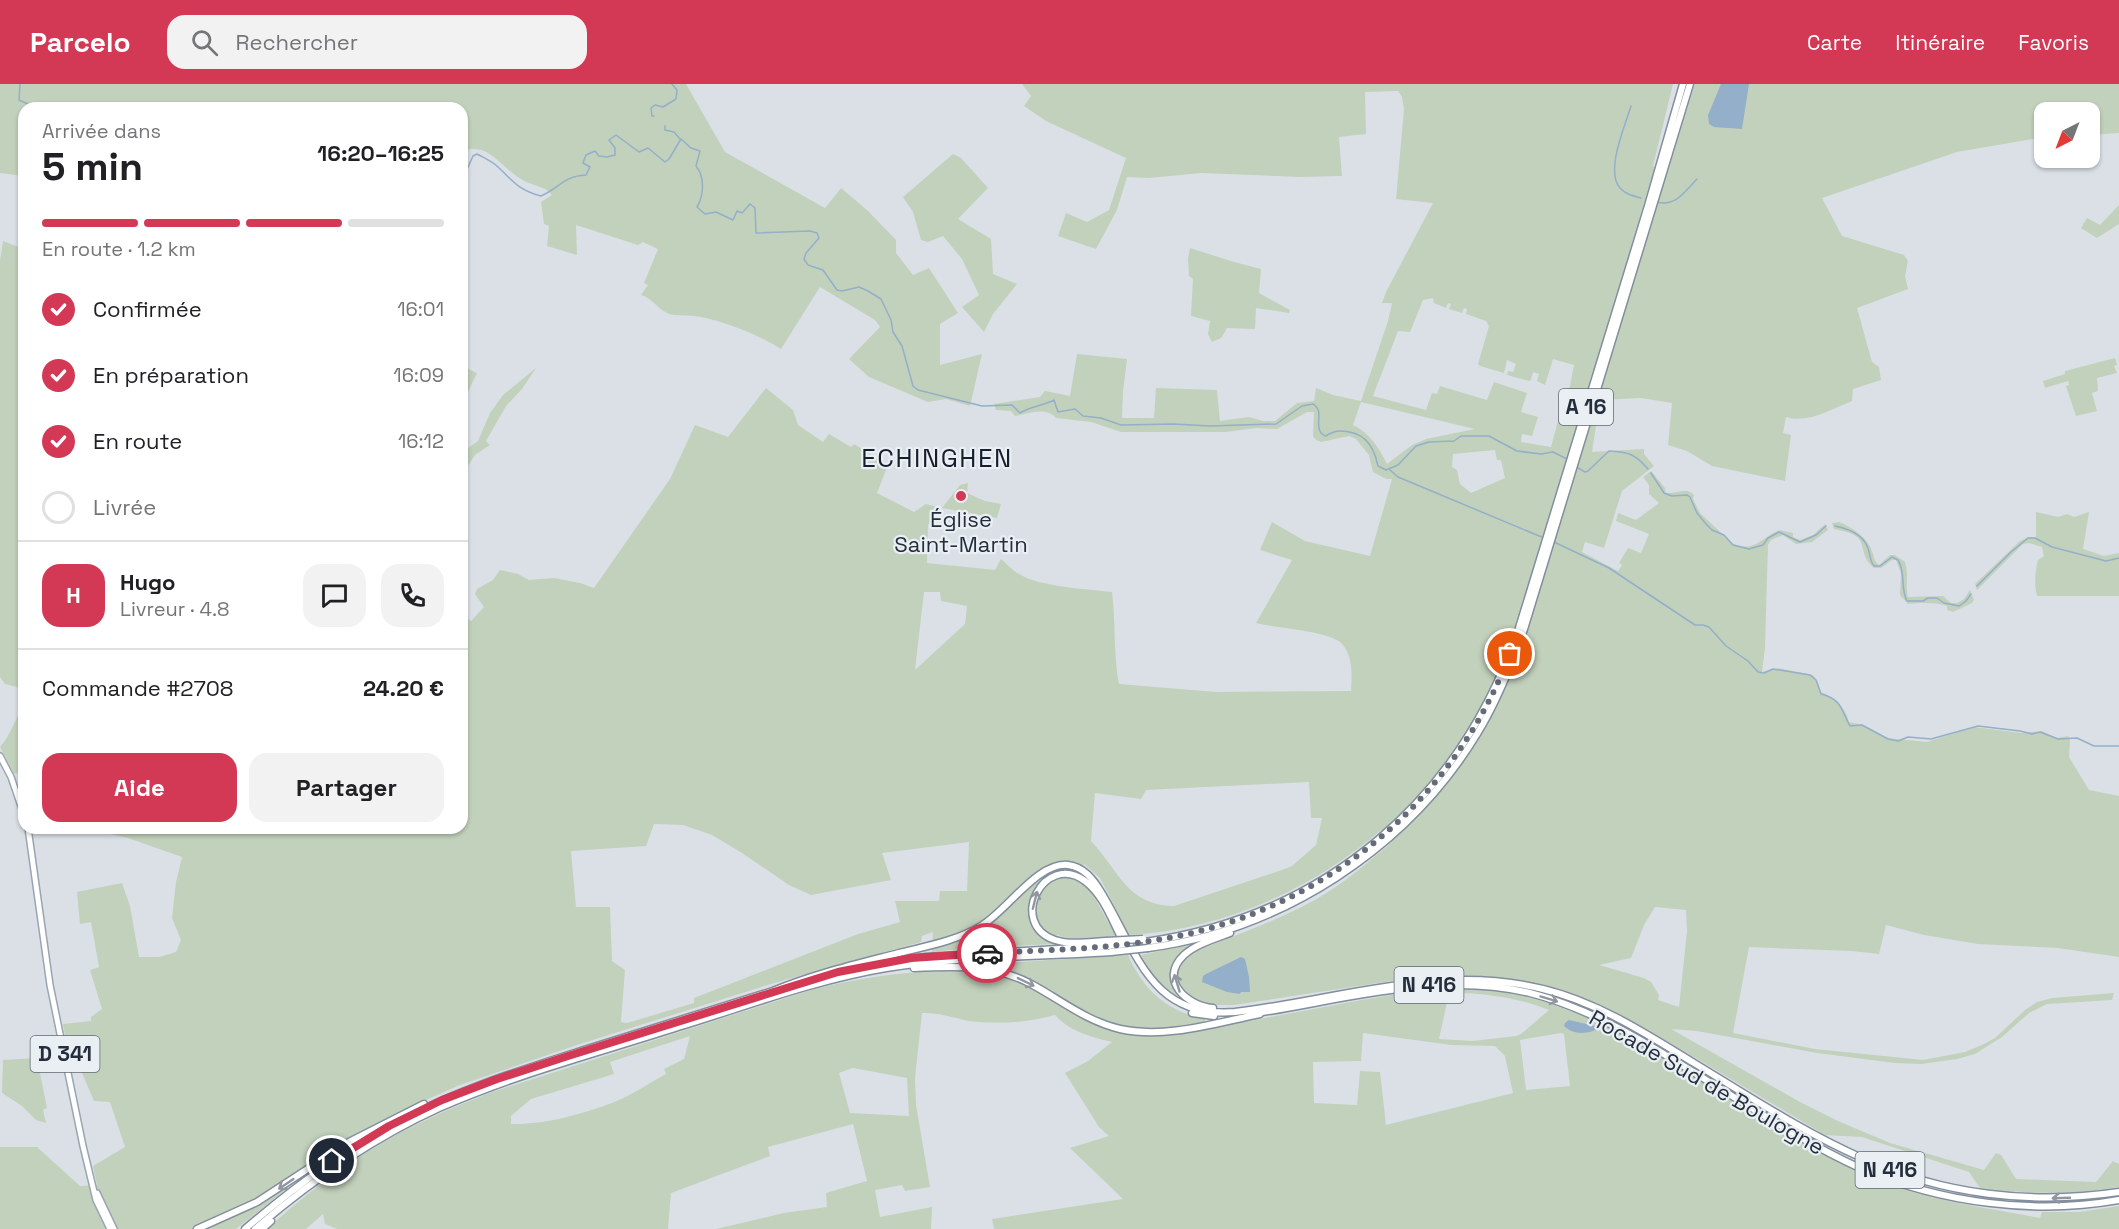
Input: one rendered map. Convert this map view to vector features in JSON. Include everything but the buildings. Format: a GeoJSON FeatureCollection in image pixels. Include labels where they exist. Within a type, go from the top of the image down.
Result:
{"type":"FeatureCollection","features":[{"type":"Feature","properties":{"kind":"highway","name":"A 16"},"geometry":{"type":"LineString","coordinates":[[245,1229],[308,1178],[364,1141],[422,1109],[490,1081],[853,968],[1145,943],[1213,934],[1260,918],[1321,887],[1372,849],[1417,811],[1453,769],[1487,717],[1516,651],[1664,161],[1681,84]]}},
{"type":"Feature","properties":{"kind":"highway","name":"A 16"},"geometry":{"type":"LineString","coordinates":[[1145,943],[1219,926],[1267,908],[1303,890],[1372,849],[1413,808],[1444,772],[1472,733],[1502,675],[1524,613],[1690,84]]}},
{"type":"Feature","properties":{"kind":"highway"},"geometry":{"type":"LineString","coordinates":[[1292,1002],[1235,1008],[1200,1006],[1191,1002],[1179,991],[1174,977],[1176,967],[1185,954],[1194,948],[1273,915],[1325,888],[1350,870],[1372,849]]}},
{"type":"Feature","properties":{"kind":"highway"},"geometry":{"type":"LineString","coordinates":[[774,991],[829,971],[965,934],[998,914],[1040,874],[1053,866],[1068,865],[1082,869],[1092,878],[1145,972],[1158,988],[1174,1000],[1191,1008],[1215,1012],[1246,1010],[1292,1002]]}},
{"type":"Feature","properties":{"kind":"highway"},"geometry":{"type":"LineString","coordinates":[[1145,943],[1108,946],[1064,942],[1045,934],[1038,927],[1033,914],[1034,899],[1040,886],[1052,877],[1065,875],[1080,878],[1089,884],[1100,898],[1148,982],[1163,998],[1183,1009],[1200,1015],[1221,1017],[1308,1005]]}},
{"type":"Feature","properties":{"kind":"highway","name":"A 16"},"geometry":{"type":"LineString","coordinates":[[255,1229],[303,1190],[365,1147],[411,1122],[486,1089],[840,978],[886,968],[927,963]]}},
{"type":"Feature","properties":{"kind":"highway"},"geometry":{"type":"LineString","coordinates":[[927,963],[971,967],[1008,974],[1030,983],[1089,1018],[1133,1031],[1173,1030],[1308,1005]]}},
{"type":"Feature","properties":{"kind":"highway","name":"Rocade Sud de Boulogne"},"geometry":{"type":"LineString","coordinates":[[1292,1002],[1394,985],[1446,980],[1482,979],[1543,989],[1576,1000],[1655,1039],[1816,1136],[1890,1170],[1956,1189],[2014,1197],[2062,1198],[2119,1192]]}},
{"type":"Feature","properties":{"kind":"highway","name":"Rocade Sud de Boulogne"},"geometry":{"type":"LineString","coordinates":[[1308,1005],[1402,988],[1456,984],[1520,991],[1569,1005],[1635,1037],[1808,1141],[1855,1165],[1897,1182],[1945,1196],[2002,1206],[2061,1208],[2119,1201]]}},
{"type":"Feature","properties":{"kind":"highway"},"geometry":{"type":"LineString","coordinates":[[197,1229],[262,1199],[337,1150],[390,1120],[456,1091],[490,1081]]}},
{"type":"Feature","properties":{"kind":"highway"},"geometry":{"type":"LineString","coordinates":[[262,1229],[333,1168]]}},
{"type":"Feature","properties":{"kind":"main road"},"geometry":{"type":"LineString","coordinates":[[0,756],[10,773],[18,796]]}},
{"type":"Feature","properties":{"kind":"main road"},"geometry":{"type":"LineString","coordinates":[[0,762],[18,798]]}},
{"type":"Feature","properties":{"kind":"main road","name":"D 341"},"geometry":{"type":"LineString","coordinates":[[29,834],[50,985],[80,1128],[97,1193],[112,1229]]}},
{"type":"Feature","properties":{"kind":"green space"},"geometry":{"type":"Polygon","coordinates":[[[0,84],[686,84],[725,152],[825,208],[841,188],[867,210],[896,240],[896,253],[913,275],[929,268],[958,313],[940,324],[940,365],[982,354],[970,406],[946,399],[928,402],[869,377],[849,359],[880,327],[875,320],[820,287],[781,349],[721,322],[698,316],[668,313],[641,295],[648,285],[644,283],[658,249],[643,242],[638,245],[576,225],[577,255],[547,246],[549,226],[544,224],[541,202],[552,195],[545,189],[526,182],[483,151],[469,149],[468,151],[468,102],[18,102],[18,175],[0,173],[0,84]]]}},
{"type":"Feature","properties":{"kind":"green space"},"geometry":{"type":"Polygon","coordinates":[[[1022,84],[1673,84],[1653,166],[1668,171],[1695,84],[2119,84],[2119,133],[2100,134],[2100,102],[2034,102],[2034,139],[1957,152],[1822,198],[1842,236],[1904,255],[1908,261],[1905,276],[1908,289],[1857,308],[1872,362],[1879,367],[1881,380],[1853,389],[1852,401],[1828,411],[1802,419],[1786,417],[1783,433],[1791,435],[1785,481],[1712,466],[1687,451],[1668,445],[1672,403],[1641,398],[1600,400],[1592,452],[1644,449],[1644,454],[1654,466],[1622,491],[1604,548],[1585,542],[1582,552],[1618,571],[1622,565],[1619,563],[1628,548],[1641,553],[1649,534],[1616,521],[1618,513],[1636,520],[1659,503],[1649,494],[1649,485],[1643,477],[1651,471],[1665,488],[1666,493],[1691,492],[1700,513],[1732,543],[1740,546],[1752,546],[1780,530],[1793,533],[1793,537],[1800,540],[1813,535],[1825,524],[1828,530],[1812,542],[1796,544],[1783,535],[1771,540],[1768,545],[1765,648],[1762,672],[1778,668],[1813,675],[1821,692],[1839,703],[1849,722],[1863,725],[1888,738],[1927,742],[1974,727],[2021,733],[2042,731],[2057,738],[2068,736],[2070,740],[2069,757],[2089,790],[2119,796],[2119,957],[2058,948],[1978,944],[1924,935],[1886,925],[1879,954],[1749,947],[1733,1033],[1815,1049],[1923,1060],[1965,1052],[1982,1045],[1995,1038],[2037,1002],[2052,998],[2114,993],[2112,1000],[2047,1004],[2029,1013],[2002,1037],[1975,1054],[1921,1064],[1817,1053],[1697,1031],[1671,1029],[1800,1102],[1890,1143],[1984,1170],[1996,1153],[2001,1155],[2016,1179],[2096,1182],[2113,1161],[2119,1164],[2119,1187],[2050,1193],[1980,1188],[1969,1172],[1862,1137],[1825,1135],[1645,1028],[1555,988],[1506,978],[1450,975],[1411,978],[1234,1005],[1215,1005],[1200,1002],[1187,995],[1179,997],[1167,989],[1157,979],[1141,955],[1194,944],[1198,950],[1304,906],[1344,881],[1392,842],[1381,830],[1354,852],[1325,871],[1264,903],[1197,925],[1163,932],[1129,935],[1100,878],[1084,864],[1082,874],[1085,886],[1092,893],[1116,936],[1071,939],[1057,935],[1056,944],[932,952],[933,932],[922,936],[921,942],[774,983],[580,1044],[460,1085],[357,1133],[292,1175],[295,1182],[236,1229],[0,1229],[0,1147],[37,1147],[80,1186],[97,1185],[93,1166],[125,1147],[110,1102],[94,1101],[70,1041],[65,1036],[63,1024],[91,1021],[91,1017],[102,1009],[90,970],[99,967],[91,922],[80,924],[77,892],[122,883],[130,906],[139,957],[159,957],[176,952],[181,940],[172,918],[176,882],[182,857],[111,834],[468,834],[468,619],[471,621],[484,607],[475,594],[477,589],[493,580],[500,570],[518,574],[529,580],[554,578],[594,588],[670,479],[695,425],[728,437],[766,388],[793,410],[798,425],[823,442],[829,434],[851,447],[854,444],[888,465],[877,493],[914,512],[926,504],[942,508],[928,525],[927,563],[995,570],[1001,559],[1017,573],[1039,582],[1112,592],[1119,684],[1216,692],[1351,691],[1350,661],[1343,645],[1337,640],[1316,633],[1256,623],[1292,560],[1260,550],[1272,522],[1305,541],[1370,556],[1392,479],[1386,479],[1373,472],[1369,455],[1356,439],[1349,436],[1321,442],[1316,440],[1313,436],[1314,412],[1307,412],[1277,429],[1256,428],[1226,432],[1121,432],[1091,422],[1056,418],[1047,412],[1015,416],[1011,411],[996,410],[994,404],[1040,397],[1045,391],[1070,396],[1077,354],[1127,359],[1122,418],[1154,418],[1156,388],[1217,390],[1220,421],[1249,417],[1263,421],[1275,421],[1297,403],[1314,401],[1316,388],[1333,395],[1361,401],[1388,321],[1392,303],[1382,303],[1386,292],[1433,203],[1396,199],[1404,109],[1402,97],[1398,91],[1365,92],[1366,134],[1339,137],[1342,176],[1301,177],[1201,173],[1149,178],[1127,177],[1117,210],[1096,249],[1058,236],[1066,213],[1087,222],[1109,210],[1126,158],[1046,121],[1024,106],[1031,96],[1022,84]],[[1433,298],[1423,300],[1410,332],[1398,331],[1373,396],[1426,410],[1432,393],[1437,394],[1440,386],[1487,400],[1494,382],[1527,393],[1521,412],[1538,417],[1532,436],[1522,434],[1521,442],[1551,447],[1563,402],[1570,386],[1574,365],[1553,359],[1545,385],[1537,381],[1539,374],[1533,372],[1529,381],[1507,375],[1508,371],[1513,372],[1516,364],[1507,360],[1504,373],[1480,366],[1478,364],[1489,326],[1486,321],[1466,314],[1467,309],[1464,308],[1462,313],[1449,309],[1451,304],[1448,303],[1446,308],[1434,303],[1433,298]],[[1361,402],[1353,425],[1373,442],[1387,464],[1412,445],[1426,439],[1475,429],[1361,402]],[[1495,450],[1453,454],[1452,467],[1457,470],[1460,484],[1471,493],[1505,478],[1501,460],[1497,460],[1495,450]],[[924,592],[915,670],[965,624],[967,606],[941,601],[940,592],[924,592]],[[1309,782],[1146,790],[1141,799],[1095,793],[1091,841],[1135,893],[1145,900],[1174,906],[1292,866],[1316,845],[1322,818],[1311,818],[1309,782]],[[654,824],[646,846],[571,851],[576,907],[610,907],[612,961],[625,970],[621,1022],[627,1023],[694,1003],[694,998],[858,934],[900,922],[895,901],[939,901],[940,891],[967,891],[969,842],[882,853],[891,880],[811,895],[789,885],[712,835],[683,825],[654,824]],[[1655,907],[1644,925],[1631,958],[1599,965],[1644,978],[1651,982],[1659,995],[1658,1000],[1679,1007],[1687,931],[1686,910],[1655,907]]]}},
{"type":"Feature","properties":{"kind":"green space"},"geometry":{"type":"Polygon","coordinates":[[[953,154],[961,158],[988,188],[958,219],[991,239],[993,274],[1017,284],[993,314],[984,332],[962,307],[979,295],[962,259],[943,236],[928,242],[921,240],[913,212],[903,197],[953,154]]]}},
{"type":"Feature","properties":{"kind":"green space"},"geometry":{"type":"Polygon","coordinates":[[[2119,205],[2119,224],[2097,238],[2081,228],[2087,218],[2100,225],[2119,205]]]}},
{"type":"Feature","properties":{"kind":"green space"},"geometry":{"type":"Polygon","coordinates":[[[3,241],[18,247],[18,687],[5,684],[0,677],[0,261],[3,241]]]}},
{"type":"Feature","properties":{"kind":"green space"},"geometry":{"type":"Polygon","coordinates":[[[1190,248],[1261,269],[1259,293],[1290,310],[1289,313],[1256,308],[1255,329],[1227,328],[1221,338],[1212,342],[1208,334],[1210,321],[1191,316],[1193,279],[1189,276],[1190,248]]]}},
{"type":"Feature","properties":{"kind":"green space"},"geometry":{"type":"Polygon","coordinates":[[[2115,358],[2117,365],[2114,366],[2117,373],[2097,378],[2098,391],[2092,393],[2097,411],[2076,416],[2066,386],[2069,385],[2068,381],[2045,388],[2043,381],[2065,374],[2065,371],[2115,358]]]}},
{"type":"Feature","properties":{"kind":"green space"},"geometry":{"type":"Polygon","coordinates":[[[536,368],[522,389],[506,406],[486,441],[490,445],[475,455],[468,466],[468,448],[478,441],[490,413],[503,395],[536,368]]]}},
{"type":"Feature","properties":{"kind":"green space"},"geometry":{"type":"Polygon","coordinates":[[[468,369],[477,373],[468,392],[468,369]]]}},
{"type":"Feature","properties":{"kind":"green space"},"geometry":{"type":"Polygon","coordinates":[[[968,483],[967,493],[985,501],[1001,504],[997,518],[942,508],[960,485],[968,483]]]}},
{"type":"Feature","properties":{"kind":"green space"},"geometry":{"type":"Polygon","coordinates":[[[2036,512],[2058,517],[2067,514],[2074,517],[2089,512],[2083,549],[2104,556],[2119,553],[2119,596],[2037,596],[2036,569],[2038,560],[2044,556],[2042,547],[2029,543],[2023,544],[1977,590],[1975,584],[2020,541],[2028,537],[2036,537],[2036,512]]]}},
{"type":"Feature","properties":{"kind":"green space"},"geometry":{"type":"Polygon","coordinates":[[[1839,522],[1863,537],[1879,565],[1890,555],[1895,555],[1905,562],[1908,597],[1943,596],[1951,603],[1957,603],[1964,599],[1970,590],[1974,600],[1953,612],[1947,610],[1947,606],[1942,605],[1908,604],[1900,595],[1901,573],[1896,560],[1892,560],[1881,568],[1874,568],[1865,555],[1860,540],[1847,532],[1834,529],[1832,523],[1839,522]]]}},
{"type":"Feature","properties":{"kind":"green space"},"geometry":{"type":"Polygon","coordinates":[[[18,716],[18,773],[14,774],[0,747],[18,716]]]}},
{"type":"Feature","properties":{"kind":"green space"},"geometry":{"type":"Polygon","coordinates":[[[1128,955],[1149,989],[1179,1011],[1205,1019],[1206,1029],[1418,991],[1460,989],[1502,992],[1543,1002],[1583,1016],[1621,1034],[1804,1144],[1840,1163],[1903,1189],[1936,1198],[2040,1218],[2042,1212],[2080,1212],[2119,1206],[2119,1229],[994,1229],[992,1219],[1123,1199],[1070,1148],[1109,1136],[1099,1127],[1065,1073],[1088,1061],[1112,1042],[1074,1030],[1055,1015],[1023,1021],[990,1022],[922,1013],[915,1078],[916,1105],[930,1187],[905,1191],[902,1185],[875,1190],[880,1217],[932,1207],[931,1229],[716,1229],[784,1213],[827,1207],[826,1193],[867,1181],[853,1124],[768,1147],[770,1156],[671,1193],[668,1229],[337,1229],[325,1224],[323,1214],[306,1229],[267,1229],[303,1198],[360,1156],[401,1132],[489,1093],[814,989],[856,980],[921,972],[964,972],[985,975],[988,964],[1128,955]],[[1449,993],[1439,1039],[1473,1041],[1516,1036],[1549,1010],[1500,997],[1449,993]],[[1363,1033],[1361,1061],[1313,1062],[1314,1103],[1357,1105],[1360,1071],[1380,1072],[1386,1125],[1513,1093],[1505,1056],[1495,1046],[1451,1045],[1363,1033]],[[1564,1034],[1520,1040],[1526,1090],[1570,1086],[1564,1034]],[[690,1036],[610,1062],[614,1074],[531,1099],[511,1116],[511,1124],[536,1123],[576,1115],[626,1097],[666,1074],[664,1069],[684,1059],[690,1036]],[[853,1068],[839,1073],[850,1113],[909,1116],[907,1078],[853,1068]]]}},
{"type":"Feature","properties":{"kind":"green space"},"geometry":{"type":"Polygon","coordinates":[[[37,1058],[47,1108],[43,1110],[46,1123],[36,1120],[22,1106],[2,1093],[3,1060],[37,1058]]]}},
{"type":"Feature","properties":{"kind":"water"},"geometry":{"type":"Polygon","coordinates":[[[1721,84],[1749,84],[1742,129],[1714,127],[1709,124],[1708,115],[1721,84]]]}},
{"type":"Feature","properties":{"kind":"water"},"geometry":{"type":"Polygon","coordinates":[[[1241,957],[1245,959],[1250,992],[1240,994],[1227,992],[1202,982],[1206,974],[1241,957]]]}},
{"type":"Feature","properties":{"kind":"water"},"geometry":{"type":"Polygon","coordinates":[[[1569,1020],[1595,1026],[1596,1030],[1583,1033],[1572,1031],[1564,1026],[1569,1020]]]}},
{"type":"Feature","properties":{"kind":"waterway"},"geometry":{"type":"LineString","coordinates":[[20,84],[19,100],[24,102]]}},
{"type":"Feature","properties":{"kind":"waterway"},"geometry":{"type":"LineString","coordinates":[[654,116],[652,116],[651,108],[655,105],[663,107],[676,99],[677,90],[672,84]]}},
{"type":"Feature","properties":{"kind":"waterway"},"geometry":{"type":"LineString","coordinates":[[1631,106],[1615,160],[1615,171],[1620,188],[1641,198]]}},
{"type":"Feature","properties":{"kind":"waterway"},"geometry":{"type":"LineString","coordinates":[[665,126],[665,130],[674,132],[680,139]]}},
{"type":"Feature","properties":{"kind":"waterway"},"geometry":{"type":"LineString","coordinates":[[468,167],[473,156],[477,154],[491,161],[521,188],[541,196],[567,180],[586,175],[590,167],[583,163],[586,155],[595,151],[599,156],[615,155],[615,148],[609,140],[616,135],[639,152],[648,148],[665,162],[681,139],[691,148],[700,151],[696,166],[701,175],[702,186],[697,207],[705,214],[716,212],[733,220],[737,211],[742,213],[750,204],[755,208],[756,233],[810,231],[817,233],[819,238],[806,253],[804,259],[808,265],[823,270],[837,290],[859,287],[881,299],[891,320],[893,332],[902,346],[913,386],[918,390],[982,406],[1012,405],[1020,413],[1054,400],[1058,412],[1075,409],[1083,416],[1101,418],[1121,425],[1276,424],[1302,406],[1313,404],[1318,410],[1318,425],[1321,433],[1325,436],[1337,431],[1361,436],[1370,445],[1378,466],[1386,470],[1398,465],[1416,446],[1429,442],[1454,441],[1461,436],[1489,436],[1517,451],[1541,454],[1553,452],[1567,459]]}},
{"type":"Feature","properties":{"kind":"waterway"},"geometry":{"type":"LineString","coordinates":[[1657,202],[1675,200],[1697,179]]}},
{"type":"Feature","properties":{"kind":"waterway"},"geometry":{"type":"LineString","coordinates":[[1575,466],[1585,472],[1588,471],[1609,451],[1631,455],[1648,469]]}},
{"type":"Feature","properties":{"kind":"waterway"},"geometry":{"type":"LineString","coordinates":[[1390,470],[1398,477],[1544,538]]}},
{"type":"Feature","properties":{"kind":"waterway"},"geometry":{"type":"LineString","coordinates":[[1651,473],[1664,493],[1690,497],[1697,513],[1706,524],[1712,530],[1724,535],[1733,545],[1749,549],[1763,545],[1768,538],[1779,532],[1800,542],[1816,535],[1826,526]]}},
{"type":"Feature","properties":{"kind":"waterway"},"geometry":{"type":"LineString","coordinates":[[1835,526],[1852,531],[1865,542],[1874,566],[1880,566],[1892,557],[1898,560],[1907,601],[1937,598],[1944,603],[1959,606],[1971,594]]}},
{"type":"Feature","properties":{"kind":"waterway"},"geometry":{"type":"LineString","coordinates":[[1977,586],[2028,538],[2035,538],[2052,547],[2106,561],[2119,558]]}},
{"type":"Feature","properties":{"kind":"waterway"},"geometry":{"type":"LineString","coordinates":[[1554,542],[1609,568],[1695,625],[1709,627],[1726,646],[1748,661],[1758,672],[1764,673],[1773,669],[1810,675],[1816,680],[1821,694],[1837,702],[1850,726],[1862,725],[1888,739],[1898,741],[1908,737],[1931,739],[1978,726],[2032,734],[2040,732],[2058,739],[2077,738],[2094,746],[2119,746]]}},
{"type":"Feature","properties":{"kind":"way so far"},"geometry":{"type":"LineString","coordinates":[[987,953],[1108,946],[1174,937],[1239,919],[1311,886],[1345,865],[1377,841],[1431,789],[1459,753],[1477,724],[1497,686],[1510,654]]}},
{"type":"Feature","properties":{"kind":"place","name":"Église Saint-Martin"},"geometry":{"type":"Point","coordinates":[961,496]}},
{"type":"Feature","properties":{"kind":"district","name":"ECHINGHEN"},"geometry":{"type":"Point","coordinates":[937,458]}},
{"type":"Feature","properties":{"kind":"route"},"geometry":{"type":"LineString","coordinates":[[332,1161],[389,1126],[442,1100],[568,1056],[838,972],[911,958],[987,953]]}}]}
